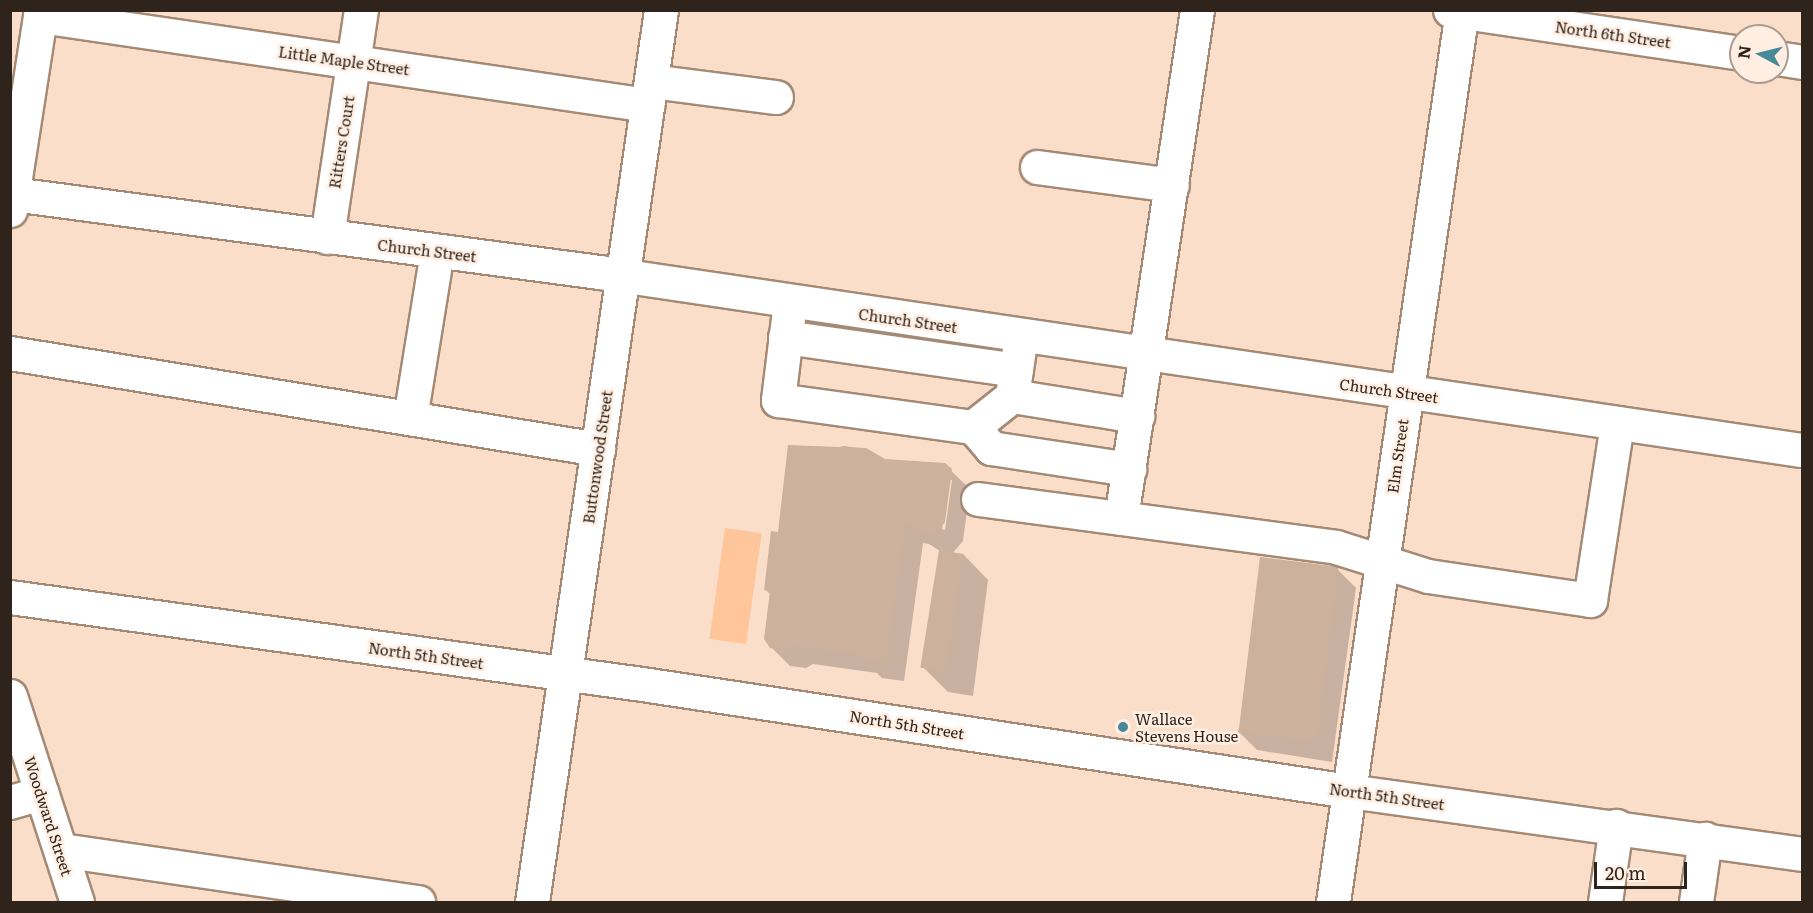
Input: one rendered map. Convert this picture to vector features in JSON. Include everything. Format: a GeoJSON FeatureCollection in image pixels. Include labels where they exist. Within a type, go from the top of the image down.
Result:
{"type":"FeatureCollection","features":[{"type":"Feature","properties":{"kind":"street","name":"Ritters Court"},"geometry":{"type":"LineString","coordinates":[[327,237],[361,10]]}},
{"type":"Feature","properties":{"kind":"street","name":"Buttonwood Street"},"geometry":{"type":"LineString","coordinates":[[532,903],[662,10]]}},
{"type":"Feature","properties":{"kind":"street"},"geometry":{"type":"LineString","coordinates":[[1121,518],[1197,10]]}},
{"type":"Feature","properties":{"kind":"street","name":"North 6th Street"},"geometry":{"type":"LineString","coordinates":[[1458,11],[1729,51]]}},
{"type":"Feature","properties":{"kind":"street","name":"Elm Street"},"geometry":{"type":"LineString","coordinates":[[1333,903],[1458,11]]}},
{"type":"Feature","properties":{"kind":"street","name":"Little Maple Street"},"geometry":{"type":"LineString","coordinates":[[41,13],[353,62],[650,93],[776,97]]}},
{"type":"Feature","properties":{"kind":"street"},"geometry":{"type":"LineString","coordinates":[[12,202],[41,13]]}},
{"type":"Feature","properties":{"kind":"street"},"geometry":{"type":"LineString","coordinates":[[1037,167],[1172,185]]}},
{"type":"Feature","properties":{"kind":"street","name":"Church Street"},"geometry":{"type":"LineString","coordinates":[[12,202],[437,251],[1803,450]]}},
{"type":"Feature","properties":{"kind":"street"},"geometry":{"type":"LineString","coordinates":[[410,418],[437,251]]}},
{"type":"Feature","properties":{"kind":"street"},"geometry":{"type":"LineString","coordinates":[[790,302],[777,400],[973,427],[991,448],[1129,470]]}},
{"type":"Feature","properties":{"kind":"street"},"geometry":{"type":"LineString","coordinates":[[973,427],[1014,383],[1021,336]]}},
{"type":"Feature","properties":{"kind":"street"},"geometry":{"type":"LineString","coordinates":[[785,337],[1014,383],[1137,416]]}},
{"type":"Feature","properties":{"kind":"street"},"geometry":{"type":"LineString","coordinates":[[10,353],[598,449]]}},
{"type":"Feature","properties":{"kind":"street"},"geometry":{"type":"LineString","coordinates":[[978,499],[1336,547],[1428,576],[1590,600],[1617,423]]}},
{"type":"Feature","properties":{"kind":"street","name":"North 5th Street"},"geometry":{"type":"LineString","coordinates":[[10,597],[565,674],[1349,791],[1616,826],[1803,854]]}},
{"type":"Feature","properties":{"kind":"street","name":"Woodward Street"},"geometry":{"type":"LineString","coordinates":[[10,696],[61,850],[76,903]]}},
{"type":"Feature","properties":{"kind":"street"},"geometry":{"type":"LineString","coordinates":[[10,802],[42,793]]}},
{"type":"Feature","properties":{"kind":"street"},"geometry":{"type":"LineString","coordinates":[[1605,903],[1616,826]]}},
{"type":"Feature","properties":{"kind":"street"},"geometry":{"type":"LineString","coordinates":[[1696,903],[1705,839]]}},
{"type":"Feature","properties":{"kind":"street"},"geometry":{"type":"LineString","coordinates":[[61,850],[302,894],[418,903]]}},
{"type":"Feature","properties":{"kind":"shaded area"},"geometry":{"type":"Polygon","coordinates":[[[725,528],[762,533],[746,644],[709,639],[725,528]]]}},
{"type":"Feature","properties":{"kind":"building"},"geometry":{"type":"Polygon","coordinates":[[[788,445],[866,448],[885,459],[945,463],[952,469],[945,522],[934,535],[916,533],[913,526],[905,525],[886,663],[862,660],[862,655],[793,646],[787,650],[770,648],[764,639],[770,591],[764,590],[771,531],[778,532],[788,445]]]}},
{"type":"Feature","properties":{"kind":"building"},"geometry":{"type":"Polygon","coordinates":[[[939,550],[964,554],[945,671],[920,668],[939,550]]]}},
{"type":"Feature","properties":{"kind":"building"},"geometry":{"type":"Polygon","coordinates":[[[1260,557],[1338,567],[1317,742],[1238,733],[1260,557]]]}},
{"type":"Feature","properties":{"kind":"place","name":"Wallace Stevens House"},"geometry":{"type":"Point","coordinates":[1123,727]}}]}
